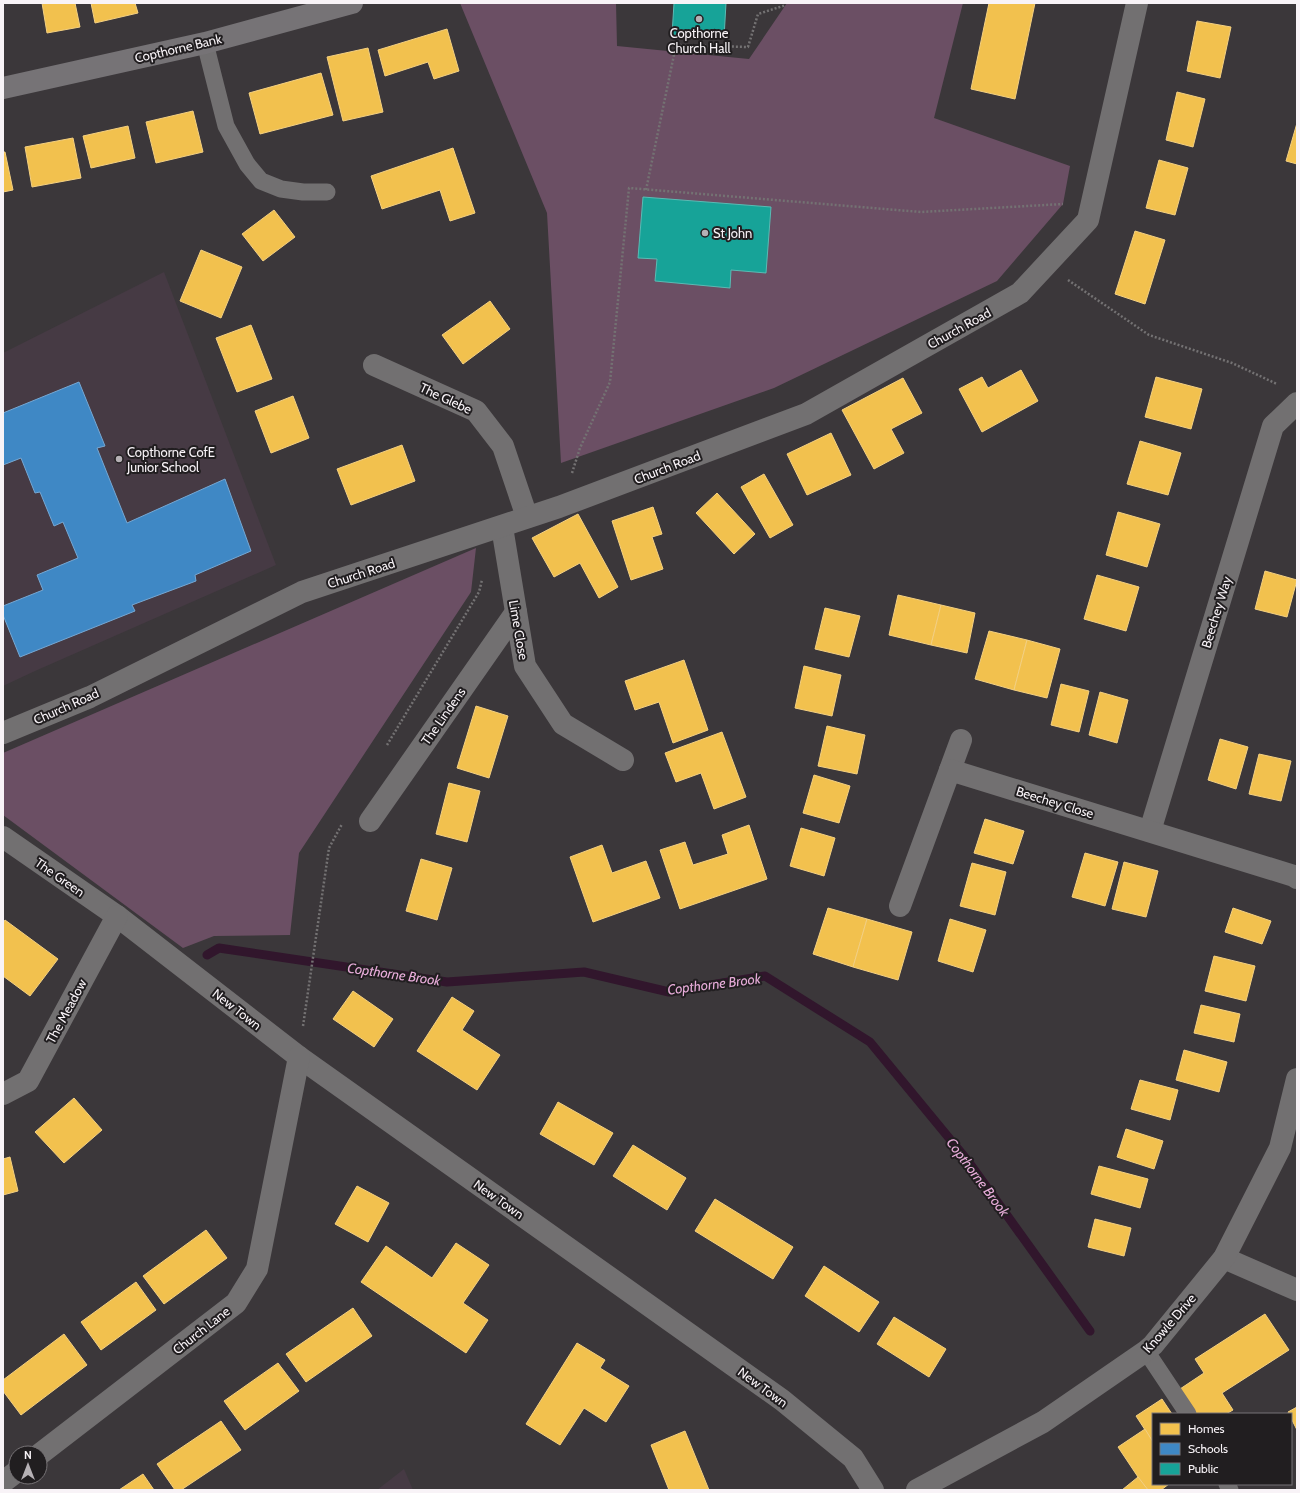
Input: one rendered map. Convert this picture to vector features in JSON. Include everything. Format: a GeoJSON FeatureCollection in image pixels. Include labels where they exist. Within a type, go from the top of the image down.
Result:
{"type":"FeatureCollection","features":[{"type":"Feature","properties":{"kind":"street","name":"Copthorne Bank"},"geometry":{"type":"LineString","coordinates":[[3,88],[205,43],[352,3]]}},
{"type":"Feature","properties":{"kind":"street","name":"Church Road"},"geometry":{"type":"LineString","coordinates":[[3,733],[90,696],[302,592],[502,527],[527,517],[560,508],[806,414],[1020,293],[1088,220],[1137,3]]}},
{"type":"Feature","properties":{"kind":"street","name":"The Glebe"},"geometry":{"type":"LineString","coordinates":[[374,365],[476,411],[503,446],[527,517]]}},
{"type":"Feature","properties":{"kind":"street","name":"Beechey Way"},"geometry":{"type":"LineString","coordinates":[[1150,830],[1273,426],[1297,403]]}},
{"type":"Feature","properties":{"kind":"street","name":"Lime Close"},"geometry":{"type":"LineString","coordinates":[[502,527],[524,666],[563,724],[623,760]]}},
{"type":"Feature","properties":{"kind":"street","name":"The Lindens"},"geometry":{"type":"LineString","coordinates":[[370,821],[516,612]]}},
{"type":"Feature","properties":{"kind":"street"},"geometry":{"type":"LineString","coordinates":[[900,906],[961,740]]}},
{"type":"Feature","properties":{"kind":"street","name":"Beechey Close"},"geometry":{"type":"LineString","coordinates":[[950,770],[1150,830],[1297,878]]}},
{"type":"Feature","properties":{"kind":"street","name":"The Green"},"geometry":{"type":"LineString","coordinates":[[3,837],[117,916]]}},
{"type":"Feature","properties":{"kind":"street","name":"New Town"},"geometry":{"type":"LineString","coordinates":[[117,916],[299,1057],[782,1400],[853,1458],[873,1490]]}},
{"type":"Feature","properties":{"kind":"street","name":"The Meadow"},"geometry":{"type":"LineString","coordinates":[[3,1094],[28,1081],[117,916]]}},
{"type":"Feature","properties":{"kind":"street","name":"Church Lane"},"geometry":{"type":"LineString","coordinates":[[48,1448],[236,1303],[257,1269],[299,1057]]}},
{"type":"Feature","properties":{"kind":"street","name":"Knowle Drive"},"geometry":{"type":"LineString","coordinates":[[917,1490],[1043,1422],[1153,1345],[1224,1258],[1280,1148],[1297,1079]]}},
{"type":"Feature","properties":{"kind":"street"},"geometry":{"type":"LineString","coordinates":[[1224,1258],[1297,1290]]}},
{"type":"Feature","properties":{"kind":"lane"},"geometry":{"type":"LineString","coordinates":[[205,43],[226,126],[247,164],[261,181],[281,189],[303,192],[327,192]]}},
{"type":"Feature","properties":{"kind":"lane"},"geometry":{"type":"LineString","coordinates":[[1146,1351],[1187,1413]]}},
{"type":"Feature","properties":{"kind":"path"},"geometry":{"type":"LineString","coordinates":[[646,190],[676,45],[748,47],[758,14],[786,5]]}},
{"type":"Feature","properties":{"kind":"path"},"geometry":{"type":"LineString","coordinates":[[560,508],[580,448],[610,382],[629,188],[921,212],[1092,201]]}},
{"type":"Feature","properties":{"kind":"path"},"geometry":{"type":"LineString","coordinates":[[1046,265],[1149,335],[1232,363],[1277,385]]}},
{"type":"Feature","properties":{"kind":"path"},"geometry":{"type":"LineString","coordinates":[[299,1057],[315,941]]}},
{"type":"Feature","properties":{"kind":"shaded area"},"geometry":{"type":"Polygon","coordinates":[[[460,3],[616,3],[617,46],[749,59],[787,3],[963,3],[934,118],[1070,166],[1063,204],[997,281],[774,388],[561,463],[547,213],[460,3]]]}},
{"type":"Feature","properties":{"kind":"shaded area","name":"Copthorne CofE Junior School"},"geometry":{"type":"Polygon","coordinates":[[[164,272],[276,565],[3,686],[3,353],[164,272]]]}},
{"type":"Feature","properties":{"kind":"shaded area"},"geometry":{"type":"Polygon","coordinates":[[[476,548],[471,592],[299,853],[290,935],[214,936],[183,948],[3,815],[3,753],[476,548]]]}},
{"type":"Feature","properties":{"kind":"shaded area"},"geometry":{"type":"Polygon","coordinates":[[[404,1469],[413,1490],[377,1490],[404,1469]]]}},
{"type":"Feature","properties":{"kind":"building: Homes"},"geometry":{"type":"Polygon","coordinates":[[[42,3],[75,3],[80,27],[47,33],[42,3]]]}},
{"type":"Feature","properties":{"kind":"building: Homes"},"geometry":{"type":"Polygon","coordinates":[[[91,3],[135,3],[138,13],[95,23],[91,3]]]}},
{"type":"Feature","properties":{"kind":"building: Homes"},"geometry":{"type":"Polygon","coordinates":[[[989,3],[1035,3],[1015,99],[971,89],[989,3]]]}},
{"type":"Feature","properties":{"kind":"building: Homes"},"geometry":{"type":"Polygon","coordinates":[[[1197,21],[1231,27],[1220,78],[1187,71],[1197,21]]]}},
{"type":"Feature","properties":{"kind":"building: Homes"},"geometry":{"type":"Polygon","coordinates":[[[447,29],[459,71],[434,79],[428,62],[385,76],[378,50],[447,29]]]}},
{"type":"Feature","properties":{"kind":"building: Homes"},"geometry":{"type":"Polygon","coordinates":[[[368,48],[383,112],[343,121],[327,57],[368,48]]]}},
{"type":"Feature","properties":{"kind":"building: Homes"},"geometry":{"type":"Polygon","coordinates":[[[321,73],[333,115],[260,134],[249,93],[321,73]]]}},
{"type":"Feature","properties":{"kind":"building: Homes"},"geometry":{"type":"Polygon","coordinates":[[[1177,92],[1205,99],[1193,147],[1166,140],[1177,92]]]}},
{"type":"Feature","properties":{"kind":"building: Homes"},"geometry":{"type":"Polygon","coordinates":[[[193,111],[203,152],[156,163],[146,122],[193,111]]]}},
{"type":"Feature","properties":{"kind":"building: Homes"},"geometry":{"type":"Polygon","coordinates":[[[1297,123],[1297,164],[1286,161],[1297,123]]]}},
{"type":"Feature","properties":{"kind":"building: Homes"},"geometry":{"type":"Polygon","coordinates":[[[128,126],[135,158],[91,168],[83,136],[128,126]]]}},
{"type":"Feature","properties":{"kind":"building: Homes"},"geometry":{"type":"Polygon","coordinates":[[[73,138],[81,178],[32,187],[25,147],[73,138]]]}},
{"type":"Feature","properties":{"kind":"building: Homes"},"geometry":{"type":"Polygon","coordinates":[[[453,148],[475,213],[450,221],[440,190],[382,209],[371,176],[453,148]]]}},
{"type":"Feature","properties":{"kind":"building: Homes"},"geometry":{"type":"Polygon","coordinates":[[[3,152],[5,152],[13,190],[3,192],[3,152]]]}},
{"type":"Feature","properties":{"kind":"building: Homes"},"geometry":{"type":"Polygon","coordinates":[[[1159,160],[1188,168],[1175,215],[1146,208],[1159,160]]]}},
{"type":"Feature","properties":{"kind":"building: Homes"},"geometry":{"type":"Polygon","coordinates":[[[274,210],[295,237],[263,261],[242,234],[274,210]]]}},
{"type":"Feature","properties":{"kind":"building: Homes"},"geometry":{"type":"Polygon","coordinates":[[[1135,231],[1165,240],[1145,304],[1115,294],[1135,231]]]}},
{"type":"Feature","properties":{"kind":"building: Homes"},"geometry":{"type":"Polygon","coordinates":[[[201,250],[242,267],[221,318],[180,301],[201,250]]]}},
{"type":"Feature","properties":{"kind":"building: Homes"},"geometry":{"type":"Polygon","coordinates":[[[490,301],[510,329],[463,364],[442,335],[490,301]]]}},
{"type":"Feature","properties":{"kind":"building: Homes"},"geometry":{"type":"Polygon","coordinates":[[[251,325],[272,379],[237,392],[216,338],[251,325]]]}},
{"type":"Feature","properties":{"kind":"building: Homes"},"geometry":{"type":"Polygon","coordinates":[[[1021,370],[1038,401],[982,432],[959,389],[982,377],[988,388],[1021,370]]]}},
{"type":"Feature","properties":{"kind":"building: Homes"},"geometry":{"type":"Polygon","coordinates":[[[1156,377],[1202,389],[1191,429],[1145,417],[1156,377]]]}},
{"type":"Feature","properties":{"kind":"building: Homes"},"geometry":{"type":"Polygon","coordinates":[[[903,378],[922,413],[891,429],[904,453],[874,469],[842,410],[903,378]]]}},
{"type":"Feature","properties":{"kind":"building: Homes"},"geometry":{"type":"Polygon","coordinates":[[[293,396],[309,438],[271,453],[255,411],[293,396]]]}},
{"type":"Feature","properties":{"kind":"building: Homes"},"geometry":{"type":"Polygon","coordinates":[[[831,433],[851,475],[807,495],[787,454],[831,433]]]}},
{"type":"Feature","properties":{"kind":"building: Homes"},"geometry":{"type":"Polygon","coordinates":[[[1140,441],[1181,453],[1168,495],[1127,484],[1140,441]]]}},
{"type":"Feature","properties":{"kind":"building: Homes"},"geometry":{"type":"Polygon","coordinates":[[[402,445],[415,481],[351,505],[337,469],[402,445]]]}},
{"type":"Feature","properties":{"kind":"building: Homes"},"geometry":{"type":"Polygon","coordinates":[[[764,474],[793,525],[770,538],[741,487],[764,474]]]}},
{"type":"Feature","properties":{"kind":"building: Homes"},"geometry":{"type":"Polygon","coordinates":[[[717,493],[755,534],[734,554],[696,513],[717,493]]]}},
{"type":"Feature","properties":{"kind":"building: Homes"},"geometry":{"type":"Polygon","coordinates":[[[653,507],[662,534],[652,537],[663,569],[631,580],[612,521],[653,507]]]}},
{"type":"Feature","properties":{"kind":"building: Homes"},"geometry":{"type":"Polygon","coordinates":[[[1118,512],[1160,524],[1147,567],[1106,555],[1118,512]]]}},
{"type":"Feature","properties":{"kind":"building: Homes"},"geometry":{"type":"Polygon","coordinates":[[[578,514],[618,587],[599,598],[580,563],[554,577],[532,538],[578,514]]]}},
{"type":"Feature","properties":{"kind":"building: Homes"},"geometry":{"type":"Polygon","coordinates":[[[1265,571],[1297,580],[1287,617],[1255,609],[1265,571]]]}},
{"type":"Feature","properties":{"kind":"building: Homes"},"geometry":{"type":"Polygon","coordinates":[[[1097,575],[1139,587],[1126,631],[1084,619],[1097,575]]]}},
{"type":"Feature","properties":{"kind":"building: Homes"},"geometry":{"type":"Polygon","coordinates":[[[898,595],[941,605],[931,645],[889,635],[898,595]]]}},
{"type":"Feature","properties":{"kind":"building: Homes"},"geometry":{"type":"Polygon","coordinates":[[[941,605],[975,613],[967,653],[931,645],[941,605]]]}},
{"type":"Feature","properties":{"kind":"building: Homes"},"geometry":{"type":"Polygon","coordinates":[[[825,608],[860,616],[849,657],[815,649],[825,608]]]}},
{"type":"Feature","properties":{"kind":"building: Homes"},"geometry":{"type":"Polygon","coordinates":[[[989,631],[1027,640],[1014,690],[975,679],[989,631]]]}},
{"type":"Feature","properties":{"kind":"building: Homes"},"geometry":{"type":"Polygon","coordinates":[[[1027,640],[1060,649],[1047,698],[1014,690],[1027,640]]]}},
{"type":"Feature","properties":{"kind":"building: Homes"},"geometry":{"type":"Polygon","coordinates":[[[684,660],[708,730],[673,743],[659,702],[635,710],[625,681],[684,660]]]}},
{"type":"Feature","properties":{"kind":"building: Homes"},"geometry":{"type":"Polygon","coordinates":[[[804,666],[841,675],[832,716],[795,708],[804,666]]]}},
{"type":"Feature","properties":{"kind":"building: Homes"},"geometry":{"type":"Polygon","coordinates":[[[1061,684],[1089,691],[1079,732],[1051,725],[1061,684]]]}},
{"type":"Feature","properties":{"kind":"building: Homes"},"geometry":{"type":"Polygon","coordinates":[[[1100,692],[1128,700],[1117,743],[1089,735],[1100,692]]]}},
{"type":"Feature","properties":{"kind":"building: Homes"},"geometry":{"type":"Polygon","coordinates":[[[476,706],[508,716],[489,778],[457,768],[476,706]]]}},
{"type":"Feature","properties":{"kind":"building: Homes"},"geometry":{"type":"Polygon","coordinates":[[[827,726],[865,735],[857,774],[818,766],[827,726]]]}},
{"type":"Feature","properties":{"kind":"building: Homes"},"geometry":{"type":"Polygon","coordinates":[[[722,732],[746,797],[714,809],[701,773],[676,782],[665,753],[722,732]]]}},
{"type":"Feature","properties":{"kind":"building: Homes"},"geometry":{"type":"Polygon","coordinates":[[[1220,739],[1248,747],[1236,789],[1208,780],[1220,739]]]}},
{"type":"Feature","properties":{"kind":"building: Homes"},"geometry":{"type":"Polygon","coordinates":[[[1259,754],[1291,761],[1281,801],[1249,794],[1259,754]]]}},
{"type":"Feature","properties":{"kind":"building: Homes"},"geometry":{"type":"Polygon","coordinates":[[[814,775],[850,786],[839,823],[803,813],[814,775]]]}},
{"type":"Feature","properties":{"kind":"building: Homes"},"geometry":{"type":"Polygon","coordinates":[[[449,783],[480,791],[467,842],[436,834],[449,783]]]}},
{"type":"Feature","properties":{"kind":"building: Homes"},"geometry":{"type":"Polygon","coordinates":[[[985,819],[1024,831],[1013,864],[974,853],[985,819]]]}},
{"type":"Feature","properties":{"kind":"building: Homes"},"geometry":{"type":"Polygon","coordinates":[[[749,825],[767,879],[680,909],[660,850],[685,842],[693,865],[728,854],[722,835],[749,825]]]}},
{"type":"Feature","properties":{"kind":"building: Homes"},"geometry":{"type":"Polygon","coordinates":[[[801,828],[835,838],[824,876],[790,866],[801,828]]]}},
{"type":"Feature","properties":{"kind":"building: Homes"},"geometry":{"type":"Polygon","coordinates":[[[602,845],[612,873],[646,861],[660,898],[593,922],[570,857],[602,845]]]}},
{"type":"Feature","properties":{"kind":"building: Homes"},"geometry":{"type":"Polygon","coordinates":[[[1085,853],[1118,862],[1105,906],[1072,897],[1085,853]]]}},
{"type":"Feature","properties":{"kind":"building: Homes"},"geometry":{"type":"Polygon","coordinates":[[[421,859],[452,868],[437,920],[406,911],[421,859]]]}},
{"type":"Feature","properties":{"kind":"building: Homes"},"geometry":{"type":"Polygon","coordinates":[[[1124,862],[1158,871],[1146,917],[1112,909],[1124,862]]]}},
{"type":"Feature","properties":{"kind":"building: Homes"},"geometry":{"type":"Polygon","coordinates":[[[972,863],[1006,872],[995,915],[960,906],[972,863]]]}},
{"type":"Feature","properties":{"kind":"building: Homes"},"geometry":{"type":"Polygon","coordinates":[[[828,908],[867,919],[853,967],[813,954],[828,908]]]}},
{"type":"Feature","properties":{"kind":"building: Homes"},"geometry":{"type":"Polygon","coordinates":[[[1233,908],[1271,921],[1262,944],[1225,932],[1233,908]]]}},
{"type":"Feature","properties":{"kind":"building: Homes"},"geometry":{"type":"Polygon","coordinates":[[[867,919],[912,932],[898,980],[853,967],[867,919]]]}},
{"type":"Feature","properties":{"kind":"building: Homes"},"geometry":{"type":"Polygon","coordinates":[[[950,919],[986,930],[973,972],[938,961],[950,919]]]}},
{"type":"Feature","properties":{"kind":"building: Homes"},"geometry":{"type":"Polygon","coordinates":[[[5,920],[58,959],[30,996],[3,976],[3,923],[5,920]]]}},
{"type":"Feature","properties":{"kind":"building: Homes"},"geometry":{"type":"Polygon","coordinates":[[[1214,956],[1255,966],[1246,1001],[1205,991],[1214,956]]]}},
{"type":"Feature","properties":{"kind":"building: Homes"},"geometry":{"type":"Polygon","coordinates":[[[353,991],[393,1019],[374,1047],[333,1019],[353,991]]]}},
{"type":"Feature","properties":{"kind":"building: Homes"},"geometry":{"type":"Polygon","coordinates":[[[452,997],[474,1011],[462,1030],[500,1055],[477,1090],[417,1051],[452,997]]]}},
{"type":"Feature","properties":{"kind":"building: Homes"},"geometry":{"type":"Polygon","coordinates":[[[1201,1005],[1240,1014],[1234,1042],[1194,1033],[1201,1005]]]}},
{"type":"Feature","properties":{"kind":"building: Homes"},"geometry":{"type":"Polygon","coordinates":[[[1184,1050],[1227,1062],[1219,1092],[1176,1080],[1184,1050]]]}},
{"type":"Feature","properties":{"kind":"building: Homes"},"geometry":{"type":"Polygon","coordinates":[[[1140,1080],[1178,1090],[1170,1120],[1131,1109],[1140,1080]]]}},
{"type":"Feature","properties":{"kind":"building: Homes"},"geometry":{"type":"Polygon","coordinates":[[[74,1098],[102,1130],[64,1163],[35,1132],[74,1098]]]}},
{"type":"Feature","properties":{"kind":"building: Homes"},"geometry":{"type":"Polygon","coordinates":[[[558,1102],[613,1133],[594,1165],[540,1134],[558,1102]]]}},
{"type":"Feature","properties":{"kind":"building: Homes"},"geometry":{"type":"Polygon","coordinates":[[[1126,1129],[1163,1141],[1154,1169],[1117,1157],[1126,1129]]]}},
{"type":"Feature","properties":{"kind":"building: Homes"},"geometry":{"type":"Polygon","coordinates":[[[633,1145],[686,1178],[667,1210],[613,1176],[633,1145]]]}},
{"type":"Feature","properties":{"kind":"building: Homes"},"geometry":{"type":"Polygon","coordinates":[[[10,1157],[18,1191],[3,1195],[3,1159],[10,1157]]]}},
{"type":"Feature","properties":{"kind":"building: Homes"},"geometry":{"type":"Polygon","coordinates":[[[1099,1166],[1148,1179],[1140,1208],[1091,1194],[1099,1166]]]}},
{"type":"Feature","properties":{"kind":"building: Homes"},"geometry":{"type":"Polygon","coordinates":[[[357,1186],[389,1203],[368,1242],[335,1224],[357,1186]]]}},
{"type":"Feature","properties":{"kind":"building: Homes"},"geometry":{"type":"Polygon","coordinates":[[[715,1199],[793,1247],[773,1279],[695,1231],[715,1199]]]}},
{"type":"Feature","properties":{"kind":"building: Homes"},"geometry":{"type":"Polygon","coordinates":[[[1095,1219],[1131,1228],[1124,1256],[1088,1247],[1095,1219]]]}},
{"type":"Feature","properties":{"kind":"building: Homes"},"geometry":{"type":"Polygon","coordinates":[[[206,1230],[227,1258],[164,1304],[143,1276],[206,1230]]]}},
{"type":"Feature","properties":{"kind":"building: Homes"},"geometry":{"type":"Polygon","coordinates":[[[456,1243],[489,1265],[463,1303],[488,1320],[466,1353],[361,1282],[386,1246],[432,1278],[456,1243]]]}},
{"type":"Feature","properties":{"kind":"building: Homes"},"geometry":{"type":"Polygon","coordinates":[[[824,1266],[879,1302],[859,1332],[805,1296],[824,1266]]]}},
{"type":"Feature","properties":{"kind":"building: Homes"},"geometry":{"type":"Polygon","coordinates":[[[136,1282],[156,1310],[101,1350],[81,1322],[136,1282]]]}},
{"type":"Feature","properties":{"kind":"building: Homes"},"geometry":{"type":"Polygon","coordinates":[[[353,1308],[372,1336],[306,1382],[286,1354],[353,1308]]]}},
{"type":"Feature","properties":{"kind":"building: Homes"},"geometry":{"type":"Polygon","coordinates":[[[1265,1314],[1289,1350],[1222,1393],[1233,1410],[1228,1413],[1195,1413],[1180,1389],[1204,1373],[1195,1359],[1265,1314]]]}},
{"type":"Feature","properties":{"kind":"building: Homes"},"geometry":{"type":"Polygon","coordinates":[[[894,1317],[946,1349],[929,1377],[877,1344],[894,1317]]]}},
{"type":"Feature","properties":{"kind":"building: Homes"},"geometry":{"type":"Polygon","coordinates":[[[64,1334],[87,1365],[21,1415],[3,1391],[3,1380],[64,1334]]]}},
{"type":"Feature","properties":{"kind":"building: Homes"},"geometry":{"type":"Polygon","coordinates":[[[577,1343],[605,1360],[600,1368],[629,1386],[606,1422],[584,1408],[560,1445],[526,1424],[577,1343]]]}},
{"type":"Feature","properties":{"kind":"building: Homes"},"geometry":{"type":"Polygon","coordinates":[[[278,1363],[299,1391],[245,1430],[224,1401],[278,1363]]]}},
{"type":"Feature","properties":{"kind":"building: Homes"},"geometry":{"type":"Polygon","coordinates":[[[1162,1399],[1171,1413],[1152,1413],[1152,1440],[1136,1416],[1162,1399]]]}},
{"type":"Feature","properties":{"kind":"building: Homes"},"geometry":{"type":"Polygon","coordinates":[[[1297,1407],[1297,1430],[1292,1420],[1292,1413],[1288,1412],[1297,1407]]]}},
{"type":"Feature","properties":{"kind":"building: Homes"},"geometry":{"type":"Polygon","coordinates":[[[221,1421],[241,1450],[181,1490],[175,1490],[157,1464],[221,1421]]]}},
{"type":"Feature","properties":{"kind":"building: Homes"},"geometry":{"type":"Polygon","coordinates":[[[1145,1429],[1152,1440],[1152,1485],[1168,1485],[1161,1490],[1148,1490],[1118,1447],[1145,1429]]]}},
{"type":"Feature","properties":{"kind":"building: Homes"},"geometry":{"type":"Polygon","coordinates":[[[685,1431],[709,1490],[669,1490],[651,1445],[685,1431]]]}},
{"type":"Feature","properties":{"kind":"building: Homes"},"geometry":{"type":"Polygon","coordinates":[[[143,1474],[154,1490],[119,1490],[143,1474]]]}},
{"type":"Feature","properties":{"kind":"building: Homes"},"geometry":{"type":"Polygon","coordinates":[[[1138,1477],[1148,1490],[1122,1490],[1138,1477]]]}},
{"type":"Feature","properties":{"kind":"building: Schools"},"geometry":{"type":"Polygon","coordinates":[[[79,382],[105,446],[97,448],[127,523],[225,479],[251,551],[195,575],[196,581],[132,605],[135,611],[20,657],[3,615],[3,606],[43,590],[37,575],[78,558],[63,522],[54,526],[40,492],[35,493],[21,458],[3,465],[3,413],[79,382]]]}},
{"type":"Feature","properties":{"kind":"building: Public","name":"Copthorne Church Hall"},"geometry":{"type":"Polygon","coordinates":[[[674,3],[726,3],[724,38],[672,35],[674,3]]]}},
{"type":"Feature","properties":{"kind":"building: Public","name":"St John"},"geometry":{"type":"Polygon","coordinates":[[[643,197],[771,207],[766,273],[731,270],[730,288],[655,281],[657,259],[638,258],[643,197]]]}},
{"type":"Feature","properties":{"kind":"waterway","name":"Copthorne Brook"},"geometry":{"type":"LineString","coordinates":[[207,955],[219,948],[447,982],[584,972],[669,992],[765,976],[870,1042],[968,1161],[1090,1331]]}},
{"type":"Feature","properties":{"kind":"place","name":"Copthorne Church Hall"},"geometry":{"type":"Point","coordinates":[699,19]}},
{"type":"Feature","properties":{"kind":"place","name":"St John"},"geometry":{"type":"Point","coordinates":[705,233]}},
{"type":"Feature","properties":{"kind":"place","name":"Copthorne CofE Junior School"},"geometry":{"type":"Point","coordinates":[119,459]}}]}
